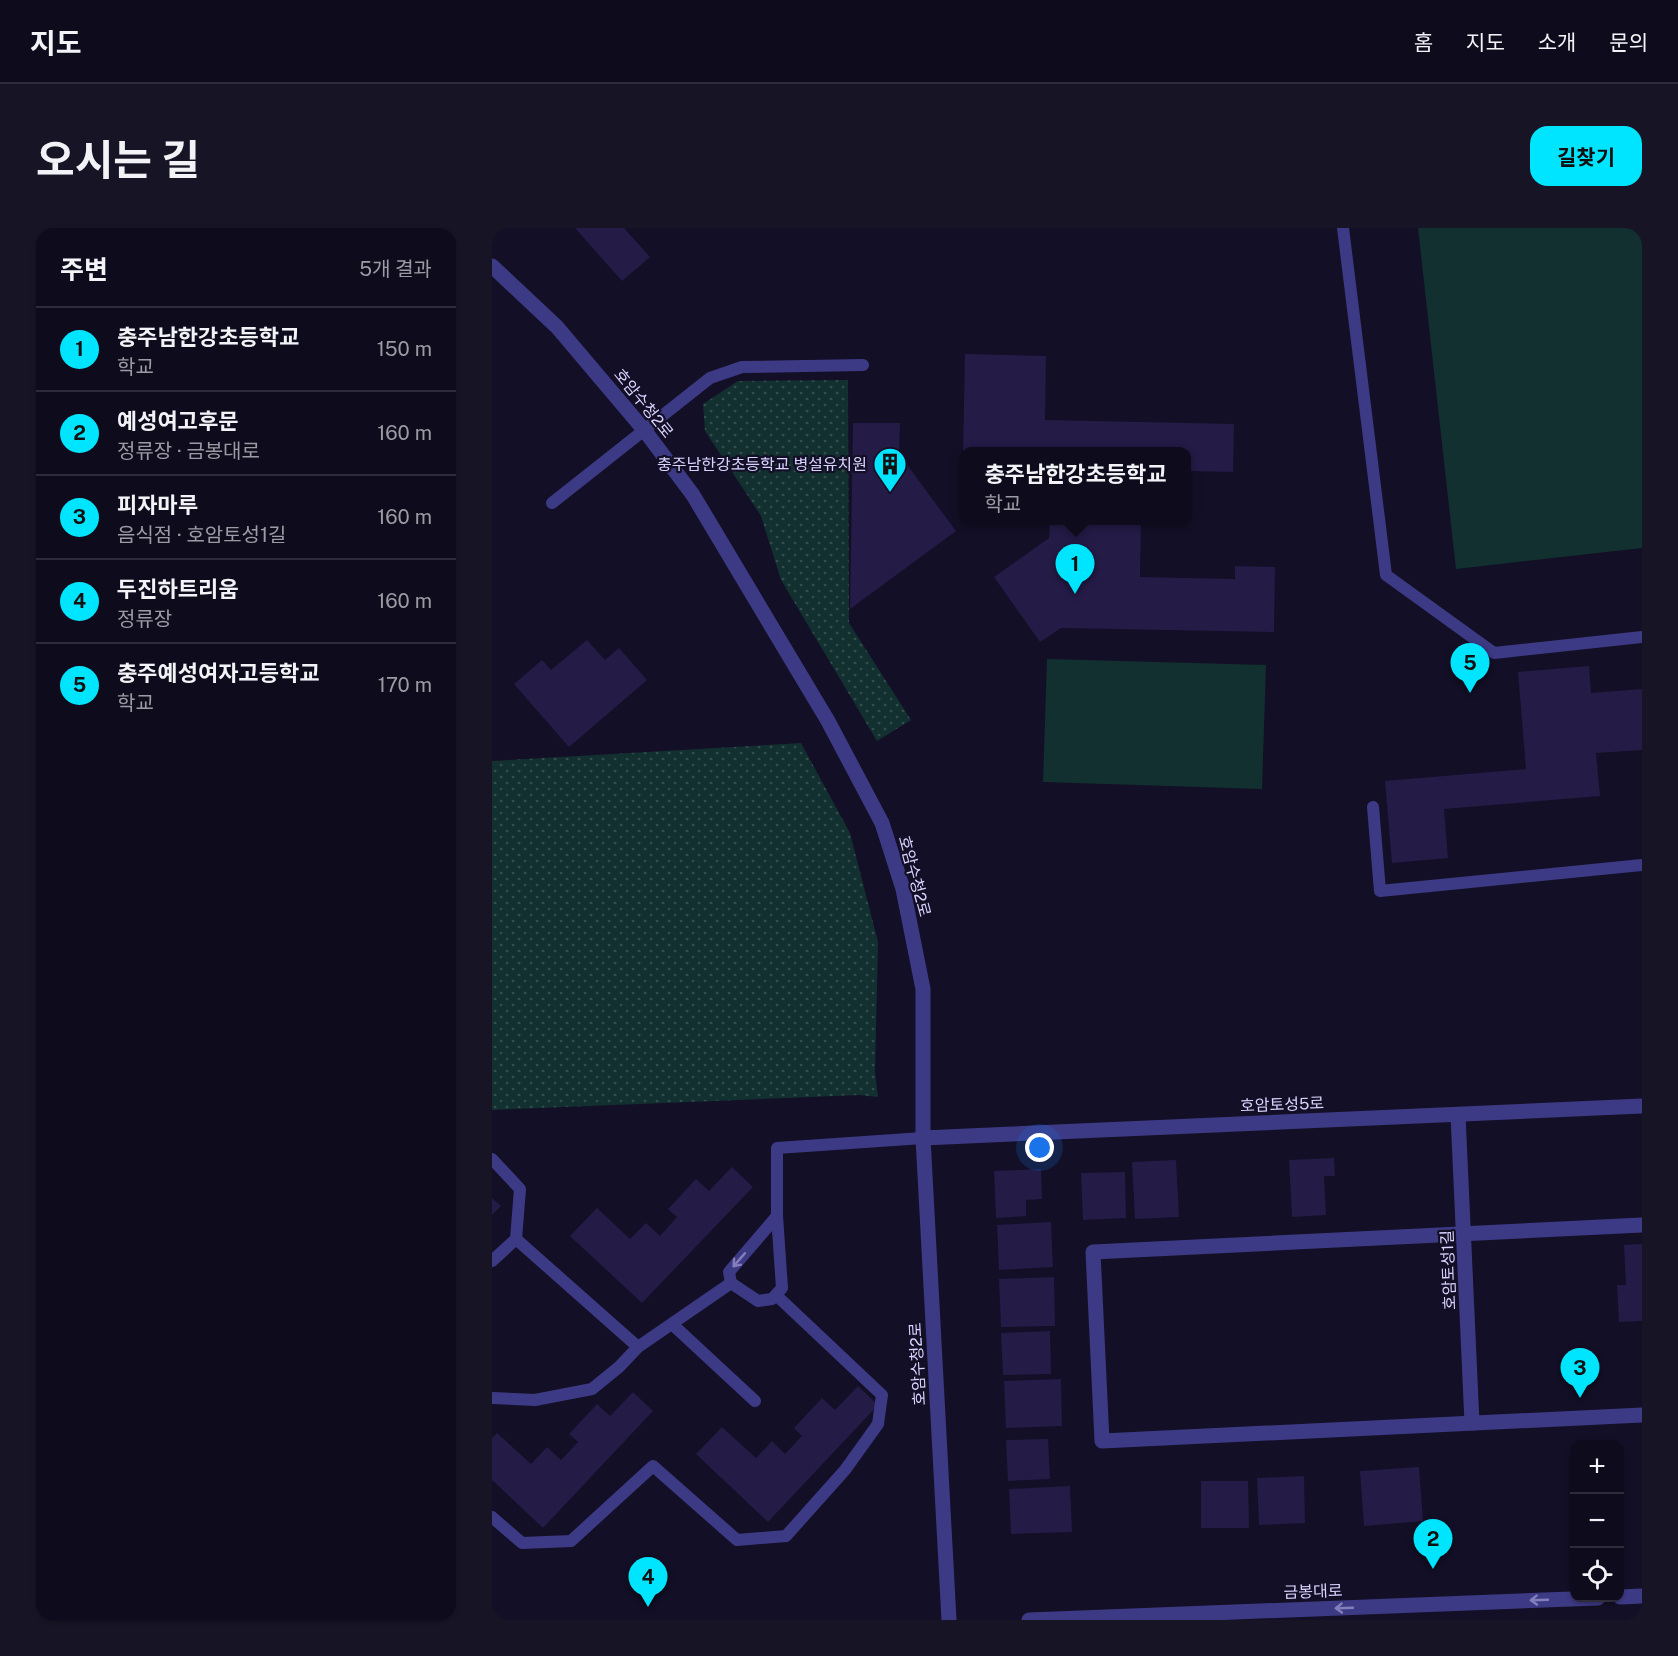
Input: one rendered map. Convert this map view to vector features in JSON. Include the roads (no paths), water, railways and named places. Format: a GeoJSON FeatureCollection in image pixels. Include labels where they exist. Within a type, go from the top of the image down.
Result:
{"type":"FeatureCollection","features":[{"type":"Feature","properties":{"kind":"street","name":"호암수청2로"},"geometry":{"type":"LineString","coordinates":[[492,266],[557,327],[645,431],[693,495],[828,721],[882,823],[903,889],[923,989],[923,1138],[949,1620]]}},
{"type":"Feature","properties":{"kind":"street","name":"호암토성5로"},"geometry":{"type":"LineString","coordinates":[[923,1138],[1642,1107]]}},
{"type":"Feature","properties":{"kind":"street","name":"호암토성1길"},"geometry":{"type":"LineString","coordinates":[[1458,1114],[1472,1423]]}},
{"type":"Feature","properties":{"kind":"street"},"geometry":{"type":"LineString","coordinates":[[1642,1225],[1093,1252],[1102,1441],[1642,1415]]}},
{"type":"Feature","properties":{"kind":"street"},"geometry":{"type":"LineString","coordinates":[[1624,1597],[1642,1596]]}},
{"type":"Feature","properties":{"kind":"street","name":"금봉대로"},"geometry":{"type":"LineString","coordinates":[[1029,1620],[1570,1599]]}},
{"type":"Feature","properties":{"kind":"lane"},"geometry":{"type":"LineString","coordinates":[[1343,228],[1386,575],[1494,653],[1642,637]]}},
{"type":"Feature","properties":{"kind":"lane"},"geometry":{"type":"LineString","coordinates":[[552,503],[710,378],[742,367],[864,365]]}},
{"type":"Feature","properties":{"kind":"lane"},"geometry":{"type":"LineString","coordinates":[[1373,807],[1380,891],[1642,865]]}},
{"type":"Feature","properties":{"kind":"lane"},"geometry":{"type":"LineString","coordinates":[[730,1283],[758,1301],[772,1299],[782,1288],[777,1216],[777,1148],[923,1138]]}},
{"type":"Feature","properties":{"kind":"lane"},"geometry":{"type":"LineString","coordinates":[[492,1159],[520,1189],[516,1239],[492,1261]]}},
{"type":"Feature","properties":{"kind":"lane"},"geometry":{"type":"LineString","coordinates":[[730,1283],[729,1272],[777,1216]]}},
{"type":"Feature","properties":{"kind":"lane"},"geometry":{"type":"LineString","coordinates":[[516,1239],[638,1347]]}},
{"type":"Feature","properties":{"kind":"lane"},"geometry":{"type":"LineString","coordinates":[[492,1398],[535,1400],[592,1389],[619,1367],[638,1347],[730,1283]]}},
{"type":"Feature","properties":{"kind":"lane"},"geometry":{"type":"LineString","coordinates":[[492,1517],[522,1543],[571,1541],[653,1466],[737,1540],[786,1536],[845,1470],[878,1424],[882,1395],[776,1295]]}},
{"type":"Feature","properties":{"kind":"lane"},"geometry":{"type":"LineString","coordinates":[[672,1324],[755,1401]]}},
{"type":"Feature","properties":{"kind":"place","name":"충주남한강초등학교 병설유치원"},"geometry":{"type":"Point","coordinates":[890,493]}},
{"type":"Feature","properties":{"kind":"place","name":"충주남한강초등학교"},"geometry":{"type":"Point","coordinates":[1075,594]}},
{"type":"Feature","properties":{"kind":"place","name":"충주예성여자고등학교"},"geometry":{"type":"Point","coordinates":[1470,693]}},
{"type":"Feature","properties":{"kind":"place","name":"피자마루"},"geometry":{"type":"Point","coordinates":[1580,1398]}},
{"type":"Feature","properties":{"kind":"place","name":"예성여고후문"},"geometry":{"type":"Point","coordinates":[1433,1569]}},
{"type":"Feature","properties":{"kind":"place","name":"두진하트리움"},"geometry":{"type":"Point","coordinates":[648,1607]}}]}
